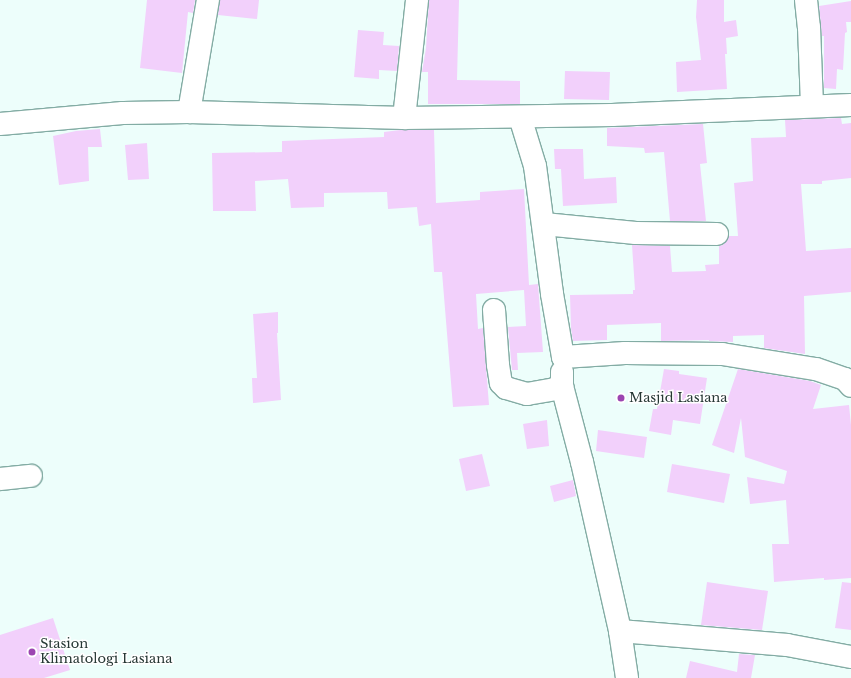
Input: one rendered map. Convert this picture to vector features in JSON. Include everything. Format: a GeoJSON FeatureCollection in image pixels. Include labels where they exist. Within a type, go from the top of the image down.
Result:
{"type":"FeatureCollection","features":[{"type":"Feature","properties":{"kind":"street"},"geometry":{"type":"LineString","coordinates":[[189,112],[208,0]]}},
{"type":"Feature","properties":{"kind":"street"},"geometry":{"type":"LineString","coordinates":[[404,118],[417,0]]}},
{"type":"Feature","properties":{"kind":"street"},"geometry":{"type":"LineString","coordinates":[[806,0],[809,27],[812,105]]}},
{"type":"Feature","properties":{"kind":"street"},"geometry":{"type":"LineString","coordinates":[[0,124],[123,113],[189,112],[404,118],[520,117],[612,115],[812,105],[851,105]]}},
{"type":"Feature","properties":{"kind":"street"},"geometry":{"type":"LineString","coordinates":[[520,117],[536,166],[552,294],[563,357],[562,386],[582,462],[620,631],[627,678]]}},
{"type":"Feature","properties":{"kind":"street"},"geometry":{"type":"LineString","coordinates":[[544,224],[636,233],[717,234]]}},
{"type":"Feature","properties":{"kind":"street"},"geometry":{"type":"LineString","coordinates":[[494,310],[498,365],[501,383],[506,388],[527,394],[562,386]]}},
{"type":"Feature","properties":{"kind":"street"},"geometry":{"type":"LineString","coordinates":[[563,357],[625,353],[722,354],[816,369],[845,379],[851,386]]}},
{"type":"Feature","properties":{"kind":"street"},"geometry":{"type":"LineString","coordinates":[[0,479],[31,476]]}},
{"type":"Feature","properties":{"kind":"street"},"geometry":{"type":"LineString","coordinates":[[620,631],[787,645],[851,657]]}},
{"type":"Feature","properties":{"kind":"building"},"geometry":{"type":"Polygon","coordinates":[[[147,0],[195,0],[193,13],[188,12],[182,73],[140,68],[147,0]]]}},
{"type":"Feature","properties":{"kind":"building"},"geometry":{"type":"Polygon","coordinates":[[[220,0],[259,0],[257,19],[218,15],[220,0]]]}},
{"type":"Feature","properties":{"kind":"building"},"geometry":{"type":"Polygon","coordinates":[[[429,0],[459,0],[457,80],[520,81],[520,104],[428,104],[428,72],[422,72],[426,48],[429,0]]]}},
{"type":"Feature","properties":{"kind":"building"},"geometry":{"type":"Polygon","coordinates":[[[697,0],[724,0],[724,22],[736,20],[738,36],[726,38],[727,54],[725,54],[727,89],[677,92],[676,62],[701,60],[696,17],[697,0]]]}},
{"type":"Feature","properties":{"kind":"building"},"geometry":{"type":"Polygon","coordinates":[[[851,1],[851,22],[846,22],[847,32],[845,33],[843,70],[837,69],[836,89],[824,88],[824,36],[822,36],[819,6],[851,1]]]}},
{"type":"Feature","properties":{"kind":"building"},"geometry":{"type":"Polygon","coordinates":[[[358,30],[384,32],[383,45],[399,46],[397,71],[379,70],[379,79],[354,77],[358,30]]]}},
{"type":"Feature","properties":{"kind":"building"},"geometry":{"type":"Polygon","coordinates":[[[565,71],[610,72],[609,100],[564,99],[565,71]]]}},
{"type":"Feature","properties":{"kind":"building"},"geometry":{"type":"Polygon","coordinates":[[[841,118],[842,124],[851,123],[851,178],[822,181],[822,184],[801,184],[806,251],[851,248],[851,292],[804,296],[805,354],[764,348],[764,335],[733,336],[733,342],[709,340],[661,341],[661,323],[607,325],[607,340],[573,341],[570,295],[633,294],[633,290],[635,290],[632,245],[670,246],[672,272],[706,271],[705,265],[719,264],[719,246],[723,245],[729,236],[738,236],[734,183],[753,181],[751,138],[786,137],[785,120],[841,118]]]}},
{"type":"Feature","properties":{"kind":"building"},"geometry":{"type":"Polygon","coordinates":[[[703,124],[707,163],[700,164],[706,221],[670,221],[664,152],[645,153],[644,148],[607,146],[607,128],[703,124]]]}},
{"type":"Feature","properties":{"kind":"building"},"geometry":{"type":"Polygon","coordinates":[[[100,129],[102,147],[88,147],[89,181],[59,185],[53,136],[76,131],[100,129]]]}},
{"type":"Feature","properties":{"kind":"building"},"geometry":{"type":"Polygon","coordinates":[[[400,130],[434,130],[436,203],[480,200],[480,192],[524,189],[529,285],[538,284],[543,352],[517,353],[518,370],[512,370],[508,327],[526,326],[524,290],[476,294],[478,329],[483,328],[489,405],[453,407],[442,272],[434,272],[431,224],[419,226],[417,207],[388,209],[387,192],[324,193],[324,207],[291,208],[288,179],[255,181],[256,211],[213,211],[212,153],[282,152],[282,141],[384,137],[384,132],[400,130]]]}},
{"type":"Feature","properties":{"kind":"building"},"geometry":{"type":"Polygon","coordinates":[[[147,143],[149,179],[128,180],[125,145],[147,143]]]}},
{"type":"Feature","properties":{"kind":"building"},"geometry":{"type":"Polygon","coordinates":[[[554,149],[583,149],[584,179],[616,177],[617,203],[563,206],[561,169],[555,169],[554,149]]]}},
{"type":"Feature","properties":{"kind":"building"},"geometry":{"type":"Polygon","coordinates":[[[278,312],[277,333],[281,400],[253,403],[252,378],[257,378],[253,314],[278,312]]]}},
{"type":"Feature","properties":{"kind":"building"},"geometry":{"type":"Polygon","coordinates":[[[664,369],[679,371],[679,374],[707,378],[700,424],[673,420],[671,435],[649,431],[653,409],[657,409],[664,369]]]}},
{"type":"Feature","properties":{"kind":"building"},"geometry":{"type":"Polygon","coordinates":[[[738,369],[810,381],[821,385],[813,409],[849,405],[851,425],[851,578],[824,580],[824,578],[774,582],[772,544],[789,544],[786,500],[750,504],[747,477],[784,484],[787,471],[745,457],[741,418],[734,453],[712,445],[738,369]]]}},
{"type":"Feature","properties":{"kind":"building"},"geometry":{"type":"Polygon","coordinates":[[[547,420],[549,446],[527,449],[523,424],[547,420]]]}},
{"type":"Feature","properties":{"kind":"building"},"geometry":{"type":"Polygon","coordinates":[[[598,430],[647,437],[644,458],[596,451],[598,430]]]}},
{"type":"Feature","properties":{"kind":"building"},"geometry":{"type":"Polygon","coordinates":[[[482,454],[490,486],[466,491],[459,459],[482,454]]]}},
{"type":"Feature","properties":{"kind":"building"},"geometry":{"type":"Polygon","coordinates":[[[672,464],[730,474],[724,503],[667,492],[672,464]]]}},
{"type":"Feature","properties":{"kind":"building"},"geometry":{"type":"Polygon","coordinates":[[[573,480],[576,496],[554,502],[550,486],[573,480]]]}},
{"type":"Feature","properties":{"kind":"building"},"geometry":{"type":"Polygon","coordinates":[[[707,582],[768,591],[762,630],[701,625],[707,582]]]}},
{"type":"Feature","properties":{"kind":"building"},"geometry":{"type":"Polygon","coordinates":[[[842,582],[851,583],[851,630],[835,628],[842,582]]]}},
{"type":"Feature","properties":{"kind":"building","name":"Stasion Klimatologi Lasiana"},"geometry":{"type":"Polygon","coordinates":[[[53,618],[70,670],[44,678],[0,678],[0,635],[53,618]]]}},
{"type":"Feature","properties":{"kind":"building"},"geometry":{"type":"Polygon","coordinates":[[[739,654],[755,655],[751,678],[686,678],[690,661],[737,672],[739,654]]]}},
{"type":"Feature","properties":{"kind":"place","name":"Masjid Lasiana"},"geometry":{"type":"Point","coordinates":[621,398]}},
{"type":"Feature","properties":{"kind":"place","name":"Stasion Klimatologi Lasiana"},"geometry":{"type":"Point","coordinates":[32,652]}}]}
